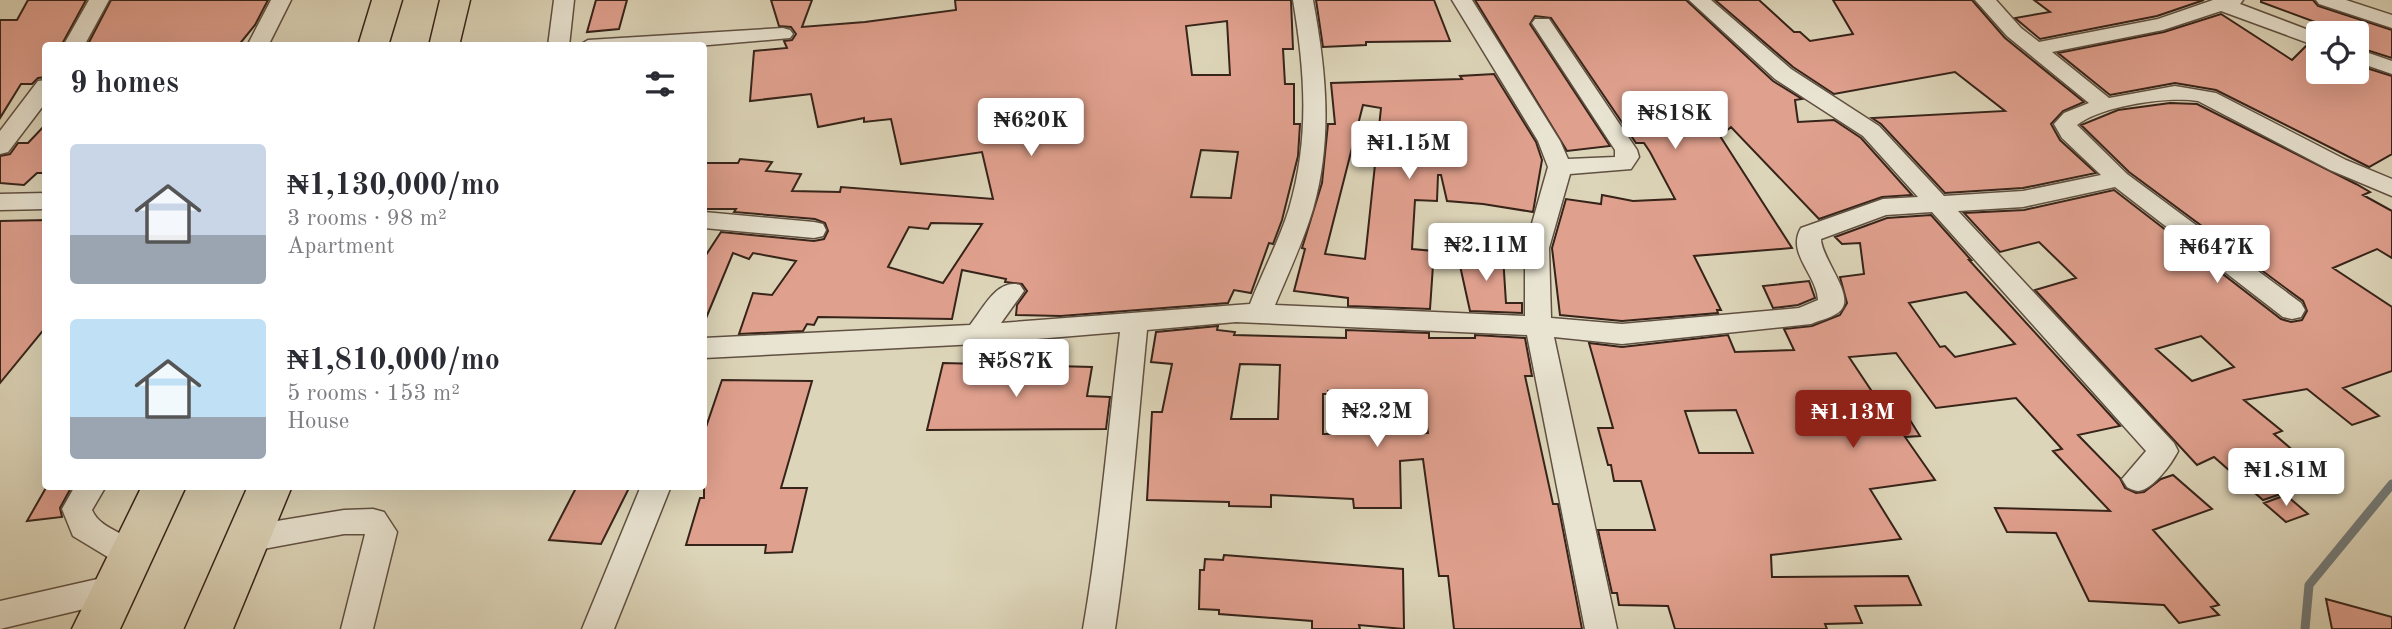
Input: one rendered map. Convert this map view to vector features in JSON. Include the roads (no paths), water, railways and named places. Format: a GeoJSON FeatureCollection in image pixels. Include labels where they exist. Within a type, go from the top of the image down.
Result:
{"type":"FeatureCollection","features":[{"type":"Feature","properties":{"kind":"highway"},"geometry":{"type":"LineString","coordinates":[[374,42],[387,0]]}},
{"type":"Feature","properties":{"kind":"highway"},"geometry":{"type":"LineString","coordinates":[[445,42],[455,0]]}},
{"type":"Feature","properties":{"kind":"highway"},"geometry":{"type":"LineString","coordinates":[[96,629],[162,490]]}},
{"type":"Feature","properties":{"kind":"highway"},"geometry":{"type":"LineString","coordinates":[[209,629],[268,490]]}},
{"type":"Feature","properties":{"kind":"street"},"geometry":{"type":"LineString","coordinates":[[76,42],[99,0]]}},
{"type":"Feature","properties":{"kind":"street"},"geometry":{"type":"LineString","coordinates":[[259,42],[281,0]]}},
{"type":"Feature","properties":{"kind":"street"},"geometry":{"type":"LineString","coordinates":[[559,42],[564,0]]}},
{"type":"Feature","properties":{"kind":"street"},"geometry":{"type":"LineString","coordinates":[[1259,313],[1300,212],[1308,181],[1316,91],[1314,61],[1303,0]]}},
{"type":"Feature","properties":{"kind":"street"},"geometry":{"type":"LineString","coordinates":[[1462,0],[1549,141],[1560,167],[1537,248],[1538,326],[1601,629]]}},
{"type":"Feature","properties":{"kind":"street"},"geometry":{"type":"LineString","coordinates":[[1699,0],[1783,74],[1871,131],[1940,203],[2021,296],[2164,451],[2137,478]]}},
{"type":"Feature","properties":{"kind":"street"},"geometry":{"type":"LineString","coordinates":[[1985,0],[2035,49],[2105,105]]}},
{"type":"Feature","properties":{"kind":"street"},"geometry":{"type":"LineString","coordinates":[[2326,0],[2392,22]]}},
{"type":"Feature","properties":{"kind":"street"},"geometry":{"type":"LineString","coordinates":[[2035,49],[2145,29],[2229,3],[2306,35]]}},
{"type":"Feature","properties":{"kind":"street"},"geometry":{"type":"LineString","coordinates":[[1542,23],[1628,157],[1623,164],[1560,167]]}},
{"type":"Feature","properties":{"kind":"street"},"geometry":{"type":"LineString","coordinates":[[653,42],[783,34]]}},
{"type":"Feature","properties":{"kind":"street"},"geometry":{"type":"LineString","coordinates":[[2369,59],[2392,68]]}},
{"type":"Feature","properties":{"kind":"street"},"geometry":{"type":"LineString","coordinates":[[0,147],[42,91]]}},
{"type":"Feature","properties":{"kind":"street"},"geometry":{"type":"LineString","coordinates":[[2292,310],[2119,179],[2070,133],[2065,124],[2068,118],[2105,105],[2175,93],[2194,93],[2213,99],[2338,165],[2387,179]]}},
{"type":"Feature","properties":{"kind":"street"},"geometry":{"type":"LineString","coordinates":[[707,355],[1135,320],[1259,313],[1538,326],[1622,334],[1802,317],[1831,304],[1829,287],[1808,241],[1810,234],[1882,207],[2023,199],[2119,179]]}},
{"type":"Feature","properties":{"kind":"street"},"geometry":{"type":"LineString","coordinates":[[0,202],[42,201]]}},
{"type":"Feature","properties":{"kind":"street"},"geometry":{"type":"LineString","coordinates":[[707,220],[814,230]]}},
{"type":"Feature","properties":{"kind":"street"},"geometry":{"type":"LineString","coordinates":[[977,334],[1011,291]]}},
{"type":"Feature","properties":{"kind":"street"},"geometry":{"type":"LineString","coordinates":[[1099,629],[1113,543],[1115,495],[1135,320]]}},
{"type":"Feature","properties":{"kind":"street"},"geometry":{"type":"LineString","coordinates":[[0,615],[124,572],[84,527],[77,509],[89,490]]}},
{"type":"Feature","properties":{"kind":"street"},"geometry":{"type":"LineString","coordinates":[[598,629],[654,490]]}},
{"type":"Feature","properties":{"kind":"street"},"geometry":{"type":"LineString","coordinates":[[247,539],[344,522],[373,521],[382,532],[357,629]]}},
{"type":"Feature","properties":{"kind":"waterway"},"geometry":{"type":"LineString","coordinates":[[2305,629],[2309,585],[2392,484]]}}]}
